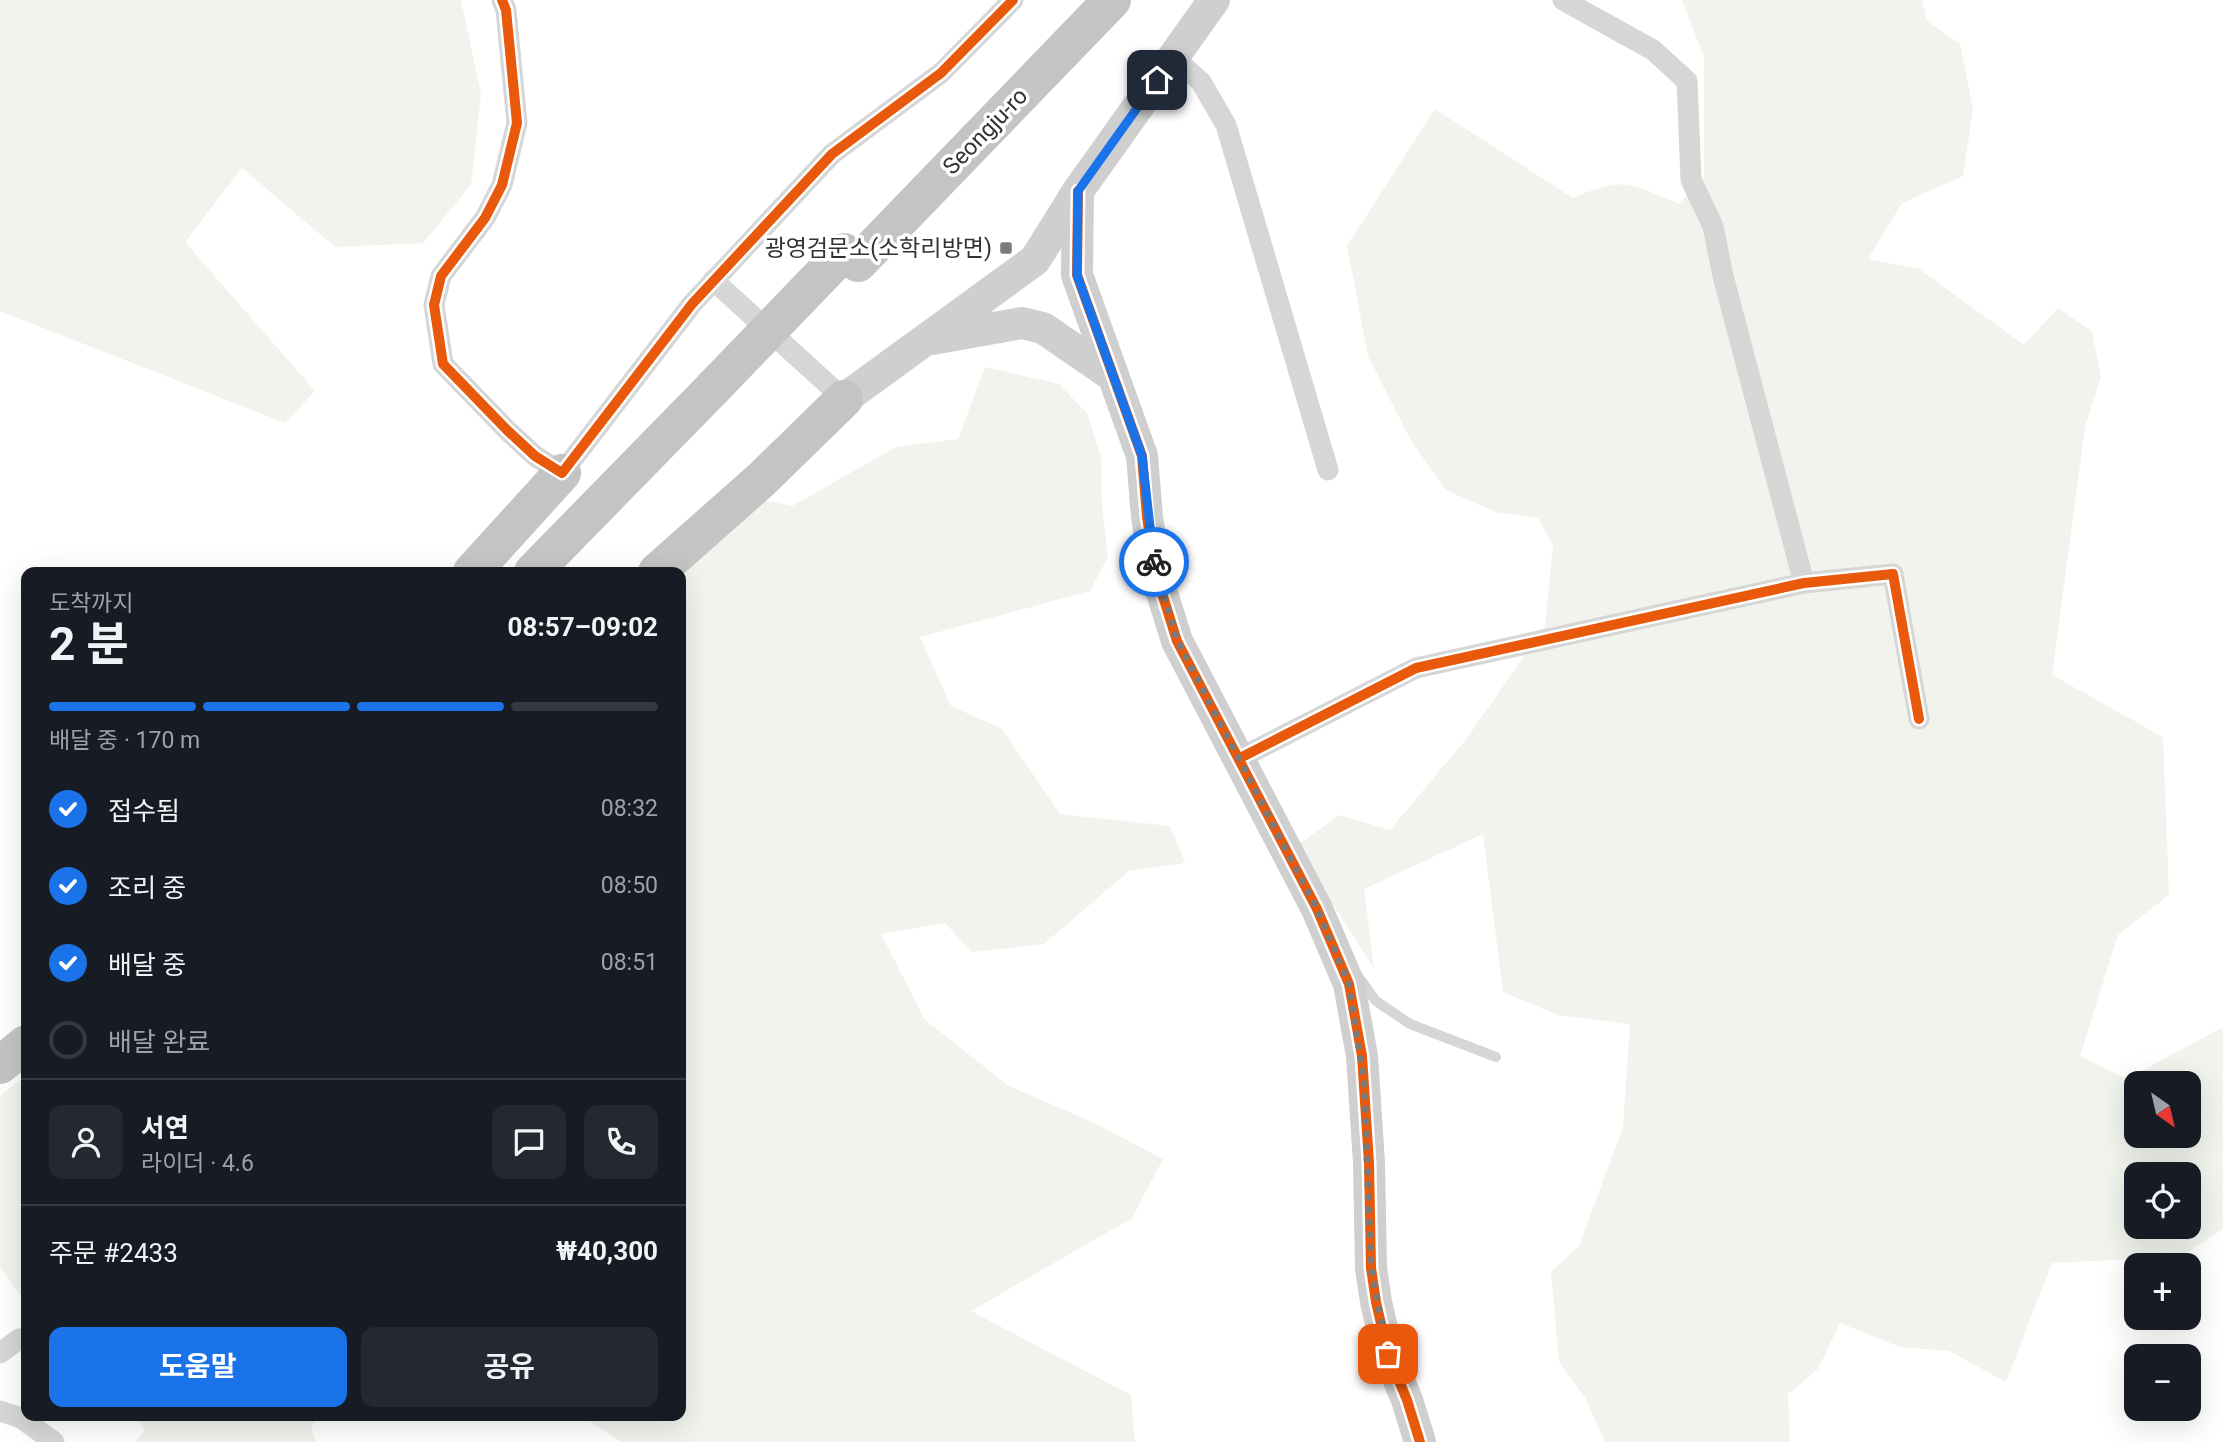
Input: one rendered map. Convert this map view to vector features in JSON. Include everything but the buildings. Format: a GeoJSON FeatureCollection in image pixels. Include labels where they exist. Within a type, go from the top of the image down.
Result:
{"type":"FeatureCollection","features":[{"type":"Feature","properties":{"kind":"highway","name":"Seongju-ro"},"geometry":{"type":"LineString","coordinates":[[851,257],[1084,0]]}},
{"type":"Feature","properties":{"kind":"highway","name":"Seongju-ro"},"geometry":{"type":"LineString","coordinates":[[851,257],[1112,0]]}},
{"type":"Feature","properties":{"kind":"highway"},"geometry":{"type":"LineString","coordinates":[[559,567],[851,257]]}},
{"type":"Feature","properties":{"kind":"highway"},"geometry":{"type":"LineString","coordinates":[[538,567],[720,394]]}},
{"type":"Feature","properties":{"kind":"highway"},"geometry":{"type":"LineString","coordinates":[[663,567],[844,400]]}},
{"type":"Feature","properties":{"kind":"highway"},"geometry":{"type":"LineString","coordinates":[[477,567],[562,473]]}},
{"type":"Feature","properties":{"kind":"highway"},"geometry":{"type":"LineString","coordinates":[[0,1040],[21,1025]]}},
{"type":"Feature","properties":{"kind":"highway"},"geometry":{"type":"LineString","coordinates":[[0,1065],[21,1048]]}},
{"type":"Feature","properties":{"kind":"street"},"geometry":{"type":"LineString","coordinates":[[502,0],[506,10],[517,123],[502,185],[485,218],[441,276],[433,305],[443,364],[535,456],[562,473],[713,280],[832,154],[941,73],[1013,0]]}},
{"type":"Feature","properties":{"kind":"street"},"geometry":{"type":"LineString","coordinates":[[713,280],[844,400],[1035,260],[1078,191],[1214,0]]}},
{"type":"Feature","properties":{"kind":"street"},"geometry":{"type":"LineString","coordinates":[[1563,0],[1653,50],[1686,81],[1691,180],[1713,226],[1723,276],[1804,583]]}},
{"type":"Feature","properties":{"kind":"street"},"geometry":{"type":"LineString","coordinates":[[1173,57],[1201,82],[1226,125],[1328,470]]}},
{"type":"Feature","properties":{"kind":"street"},"geometry":{"type":"LineString","coordinates":[[1078,191],[1077,275],[1110,374],[1121,394],[1142,456],[1147,517],[1156,574],[1177,640],[1334,943],[1349,984],[1362,1056],[1371,1268],[1376,1301],[1388,1354],[1407,1400],[1420,1442]]}},
{"type":"Feature","properties":{"kind":"street"},"geometry":{"type":"LineString","coordinates":[[925,341],[1022,323],[1043,328],[1110,374]]}},
{"type":"Feature","properties":{"kind":"street"},"geometry":{"type":"LineString","coordinates":[[1240,758],[1416,668],[1804,583],[1893,574],[1919,719]]}},
{"type":"Feature","properties":{"kind":"street"},"geometry":{"type":"LineString","coordinates":[[0,1353],[19,1339]]}},
{"type":"Feature","properties":{"kind":"street"},"geometry":{"type":"LineString","coordinates":[[0,1411],[21,1418]]}},
{"type":"Feature","properties":{"kind":"street"},"geometry":{"type":"LineString","coordinates":[[26,1421],[54,1442]]}},
{"type":"Feature","properties":{"kind":"lane"},"geometry":{"type":"LineString","coordinates":[[1334,943],[1376,1001],[1410,1024],[1496,1057]]}},
{"type":"Feature","properties":{"kind":"shaded area"},"geometry":{"type":"Polygon","coordinates":[[[0,0],[461,0],[481,94],[471,185],[423,243],[335,247],[242,168],[185,242],[315,391],[285,423],[0,311],[0,0]]]}},
{"type":"Feature","properties":{"kind":"shaded area"},"geometry":{"type":"Polygon","coordinates":[[[1682,0],[1922,0],[1927,21],[1960,44],[1973,109],[1963,176],[1902,203],[1868,259],[1919,269],[2024,345],[2058,308],[2092,331],[2101,377],[2085,427],[2052,675],[2163,737],[2169,895],[2118,935],[2080,1056],[2124,1078],[2124,1148],[2202,1148],[2202,1071],[2142,1071],[2223,1027],[2223,1229],[2187,1253],[2124,1253],[2124,1260],[2052,1263],[2006,1382],[1949,1351],[1900,1347],[1840,1323],[1818,1369],[1788,1394],[1790,1442],[1605,1442],[1586,1399],[1559,1362],[1551,1272],[1579,1246],[1623,1127],[1630,1024],[1558,1015],[1503,992],[1483,834],[1364,889],[1374,969],[1296,846],[1340,815],[1390,830],[1467,738],[1545,626],[1553,545],[1538,518],[1496,512],[1446,490],[1411,441],[1368,356],[1347,246],[1435,109],[1573,198],[1604,187],[1627,185],[1679,204],[1704,176],[1704,57],[1682,0]]]}},
{"type":"Feature","properties":{"kind":"shaded area"},"geometry":{"type":"Polygon","coordinates":[[[985,367],[1059,384],[1087,413],[1101,457],[1102,505],[1108,557],[1090,591],[920,637],[951,706],[1002,729],[1060,814],[1170,826],[1185,863],[1129,871],[1044,944],[972,952],[945,923],[881,934],[925,1020],[1009,1086],[1094,1123],[1163,1159],[1132,1218],[971,1311],[1131,1395],[1135,1442],[621,1442],[588,1421],[686,1421],[686,567],[637,567],[687,521],[749,497],[792,506],[896,447],[958,439],[985,367]]]}},
{"type":"Feature","properties":{"kind":"shaded area"},"geometry":{"type":"Polygon","coordinates":[[[21,1079],[21,1295],[0,1267],[0,1096],[21,1079]]]}},
{"type":"Feature","properties":{"kind":"shaded area"},"geometry":{"type":"Polygon","coordinates":[[[138,1421],[316,1421],[311,1428],[316,1442],[135,1442],[145,1430],[138,1421]]]}},
{"type":"Feature","properties":{"kind":"cycle path"},"geometry":{"type":"LineString","coordinates":[[502,0],[506,10],[517,123],[502,185],[485,218],[441,276],[434,305],[443,364],[535,456],[562,473],[692,304],[832,154],[941,73],[1013,0]]}},
{"type":"Feature","properties":{"kind":"cycle path"},"geometry":{"type":"LineString","coordinates":[[1078,191],[1077,275],[1142,456],[1147,517],[1156,574],[1177,641],[1317,909],[1349,984],[1362,1056],[1369,1163],[1371,1268],[1376,1302],[1388,1354],[1407,1400],[1420,1442]]}},
{"type":"Feature","properties":{"kind":"cycle path"},"geometry":{"type":"LineString","coordinates":[[1240,758],[1416,668],[1804,583],[1893,574],[1919,719]]}},
{"type":"Feature","properties":{"kind":"way so far"},"geometry":{"type":"LineString","coordinates":[[1154,562],[1177,640],[1334,943],[1349,984],[1364,1080],[1371,1268],[1388,1354]]}},
{"type":"Feature","properties":{"kind":"place","name":"광영검문소(소학리방면)"},"geometry":{"type":"Point","coordinates":[1006,248]}},
{"type":"Feature","properties":{"kind":"route"},"geometry":{"type":"LineString","coordinates":[[1154,562],[1142,456],[1121,394],[1110,374],[1077,275],[1078,191],[1157,80]]}}]}
